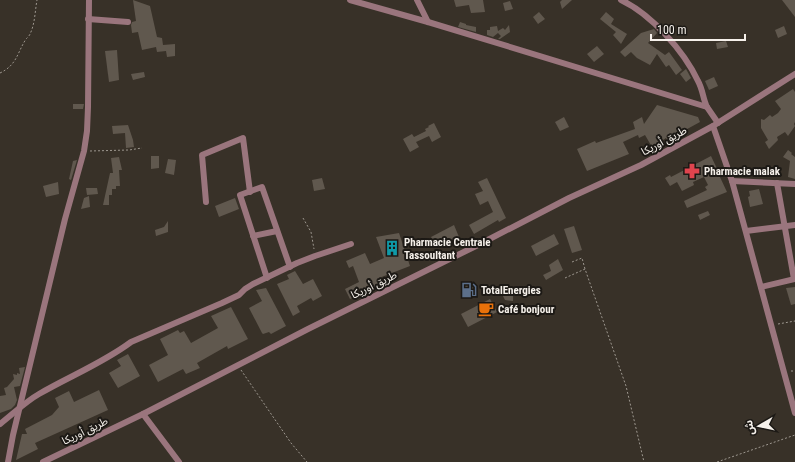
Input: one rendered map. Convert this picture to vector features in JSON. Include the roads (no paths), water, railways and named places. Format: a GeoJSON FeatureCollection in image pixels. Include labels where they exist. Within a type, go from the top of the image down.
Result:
{"type":"FeatureCollection","features":[{"type":"Feature","properties":{"kind":"street"},"geometry":{"type":"LineString","coordinates":[[8,462],[13,435],[21,407],[65,219],[84,151],[88,107],[89,0]]}},
{"type":"Feature","properties":{"kind":"street"},"geometry":{"type":"LineString","coordinates":[[350,0],[428,22],[707,108]]}},
{"type":"Feature","properties":{"kind":"street"},"geometry":{"type":"LineString","coordinates":[[417,0],[428,22]]}},
{"type":"Feature","properties":{"kind":"street"},"geometry":{"type":"LineString","coordinates":[[621,0],[632,5],[648,17],[686,59],[700,85],[707,108],[716,124],[795,413]]}},
{"type":"Feature","properties":{"kind":"street"},"geometry":{"type":"LineString","coordinates":[[88,20],[128,22]]}},
{"type":"Feature","properties":{"kind":"street"},"geometry":{"type":"LineString","coordinates":[[793,75],[795,83]]}},
{"type":"Feature","properties":{"kind":"street","name":"طريق أوريكا"},"geometry":{"type":"LineString","coordinates":[[43,462],[143,414],[569,198],[641,165],[716,124],[793,75]]}},
{"type":"Feature","properties":{"kind":"street"},"geometry":{"type":"LineString","coordinates":[[206,202],[202,155],[243,138],[250,192]]}},
{"type":"Feature","properties":{"kind":"street"},"geometry":{"type":"LineString","coordinates":[[732,181],[795,184]]}},
{"type":"Feature","properties":{"kind":"street"},"geometry":{"type":"LineString","coordinates":[[761,287],[794,279],[777,183]]}},
{"type":"Feature","properties":{"kind":"street"},"geometry":{"type":"LineString","coordinates":[[266,278],[240,195],[262,187],[290,267]]}},
{"type":"Feature","properties":{"kind":"street"},"geometry":{"type":"LineString","coordinates":[[746,232],[795,225]]}},
{"type":"Feature","properties":{"kind":"street"},"geometry":{"type":"LineString","coordinates":[[253,236],[277,231]]}},
{"type":"Feature","properties":{"kind":"street"},"geometry":{"type":"LineString","coordinates":[[0,424],[38,395],[98,363],[131,342],[239,295],[245,289],[290,267],[315,256],[351,244]]}},
{"type":"Feature","properties":{"kind":"street"},"geometry":{"type":"LineString","coordinates":[[143,414],[179,462]]}},
{"type":"Feature","properties":{"kind":"place","name":"Pharmacie malak"},"geometry":{"type":"Point","coordinates":[692,171]}},
{"type":"Feature","properties":{"kind":"place","name":"Pharmacie Centrale Tassoultant"},"geometry":{"type":"Point","coordinates":[392,248]}},
{"type":"Feature","properties":{"kind":"place","name":"TotalEnergies"},"geometry":{"type":"Point","coordinates":[469,290]}},
{"type":"Feature","properties":{"kind":"place","name":"Café bonjour"},"geometry":{"type":"Point","coordinates":[486,309]}}]}
